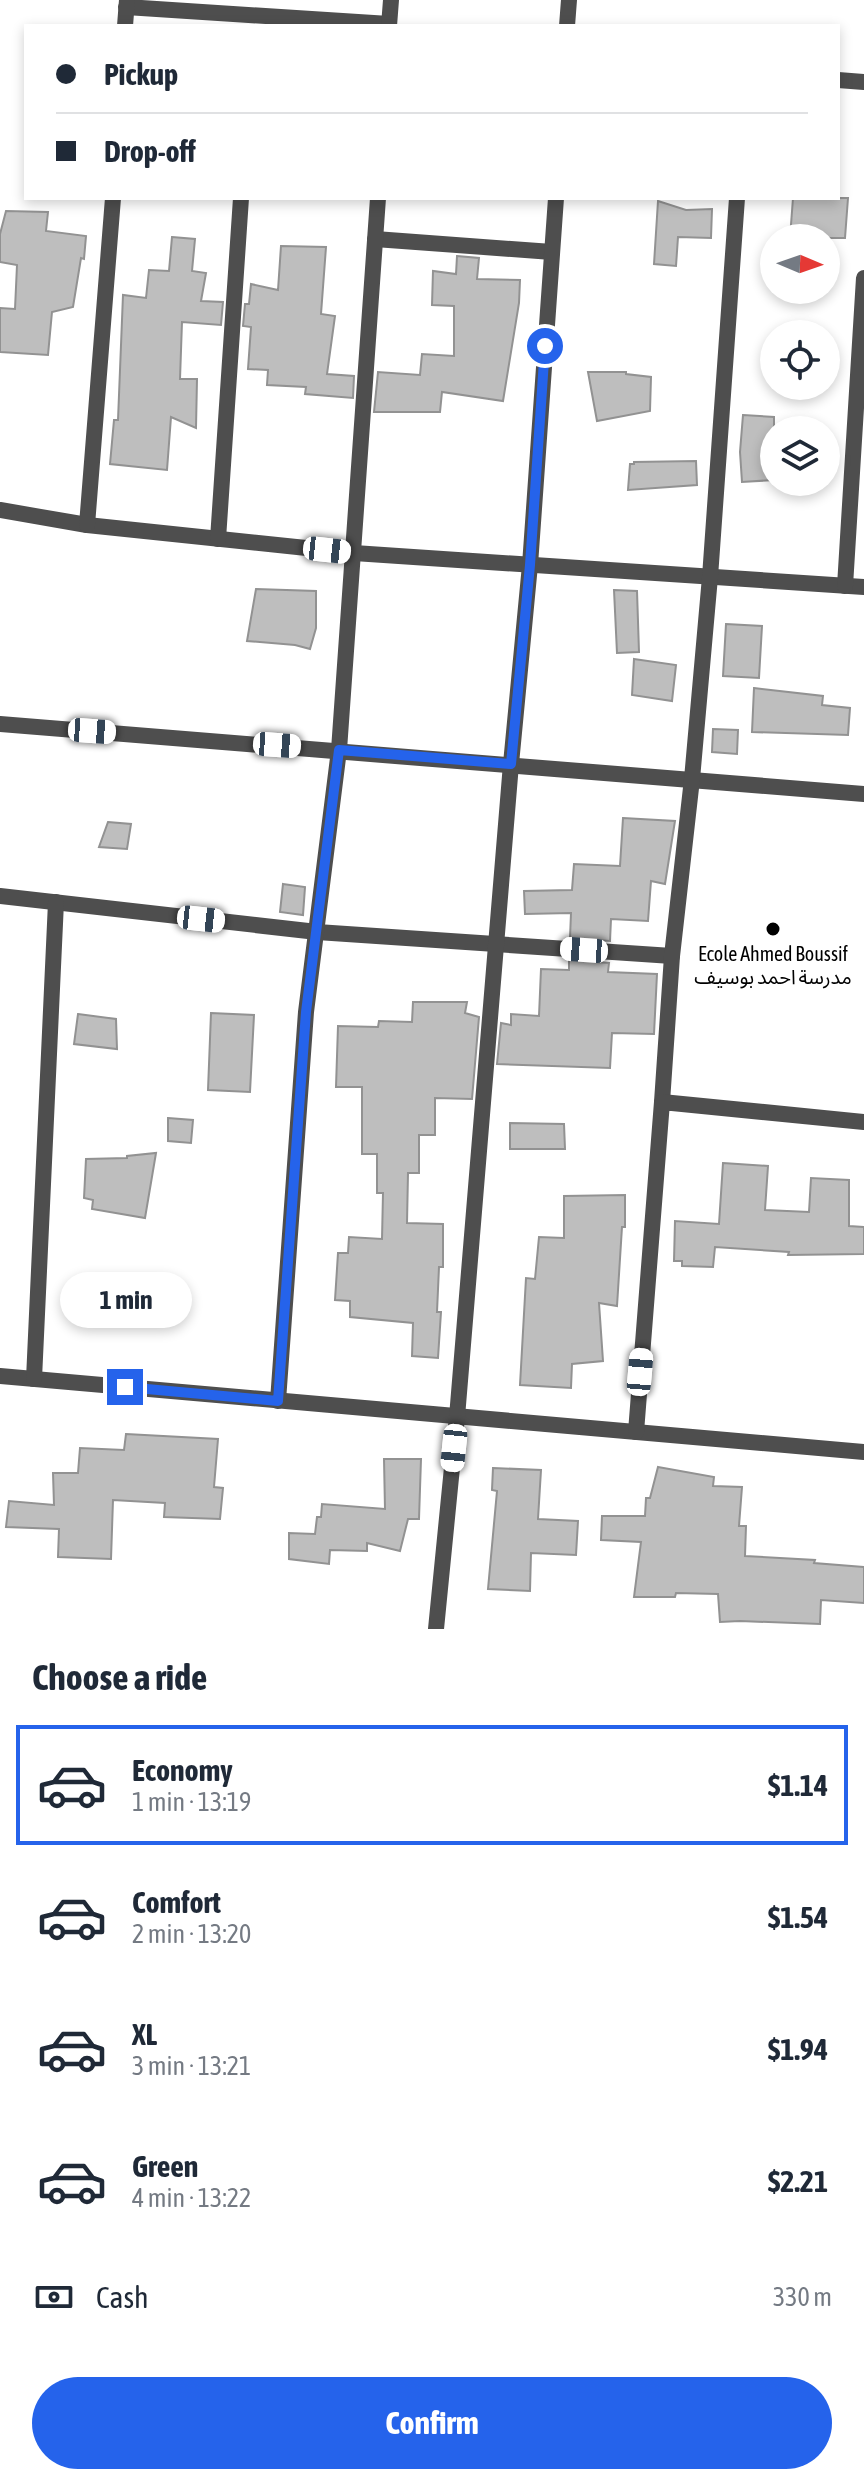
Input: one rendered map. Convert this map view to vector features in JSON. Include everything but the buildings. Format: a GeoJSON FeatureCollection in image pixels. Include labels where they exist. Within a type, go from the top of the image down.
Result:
{"type":"FeatureCollection","features":[{"type":"Feature","properties":{"kind":"street"},"geometry":{"type":"LineString","coordinates":[[389,24],[391,0]]}},
{"type":"Feature","properties":{"kind":"street"},"geometry":{"type":"LineString","coordinates":[[567,24],[569,0]]}},
{"type":"Feature","properties":{"kind":"street"},"geometry":{"type":"LineString","coordinates":[[125,24],[126,4],[252,21],[355,24]]}},
{"type":"Feature","properties":{"kind":"street"},"geometry":{"type":"LineString","coordinates":[[840,80],[864,82]]}},
{"type":"Feature","properties":{"kind":"street"},"geometry":{"type":"LineString","coordinates":[[87,525],[113,200]]}},
{"type":"Feature","properties":{"kind":"street"},"geometry":{"type":"LineString","coordinates":[[218,539],[241,200]]}},
{"type":"Feature","properties":{"kind":"street"},"geometry":{"type":"LineString","coordinates":[[278,1401],[306,1012],[339,750],[378,200]]}},
{"type":"Feature","properties":{"kind":"street"},"geometry":{"type":"LineString","coordinates":[[436,1629],[530,565],[556,200]]}},
{"type":"Feature","properties":{"kind":"street"},"geometry":{"type":"LineString","coordinates":[[636,1432],[672,956],[710,577],[737,200]]}},
{"type":"Feature","properties":{"kind":"street"},"geometry":{"type":"LineString","coordinates":[[375,239],[552,252]]}},
{"type":"Feature","properties":{"kind":"street"},"geometry":{"type":"LineString","coordinates":[[845,586],[864,278]]}},
{"type":"Feature","properties":{"kind":"street"},"geometry":{"type":"LineString","coordinates":[[0,510],[87,525],[354,553],[864,587]]}},
{"type":"Feature","properties":{"kind":"street"},"geometry":{"type":"LineString","coordinates":[[0,724],[864,794]]}},
{"type":"Feature","properties":{"kind":"street"},"geometry":{"type":"LineString","coordinates":[[0,896],[317,932],[672,956]]}},
{"type":"Feature","properties":{"kind":"street"},"geometry":{"type":"LineString","coordinates":[[34,1379],[56,902]]}},
{"type":"Feature","properties":{"kind":"street"},"geometry":{"type":"LineString","coordinates":[[662,1102],[864,1122]]}},
{"type":"Feature","properties":{"kind":"street"},"geometry":{"type":"LineString","coordinates":[[0,1376],[864,1452]]}},
{"type":"Feature","properties":{"kind":"place","name":"Ecole Ahmed Boussif مدرسة احمد بوسيف"},"geometry":{"type":"Point","coordinates":[773,929]}},
{"type":"Feature","properties":{"kind":"route"},"geometry":{"type":"LineString","coordinates":[[125,1387],[278,1401],[306,1012],[339,750],[511,764],[530,565],[545,346]]}}]}
